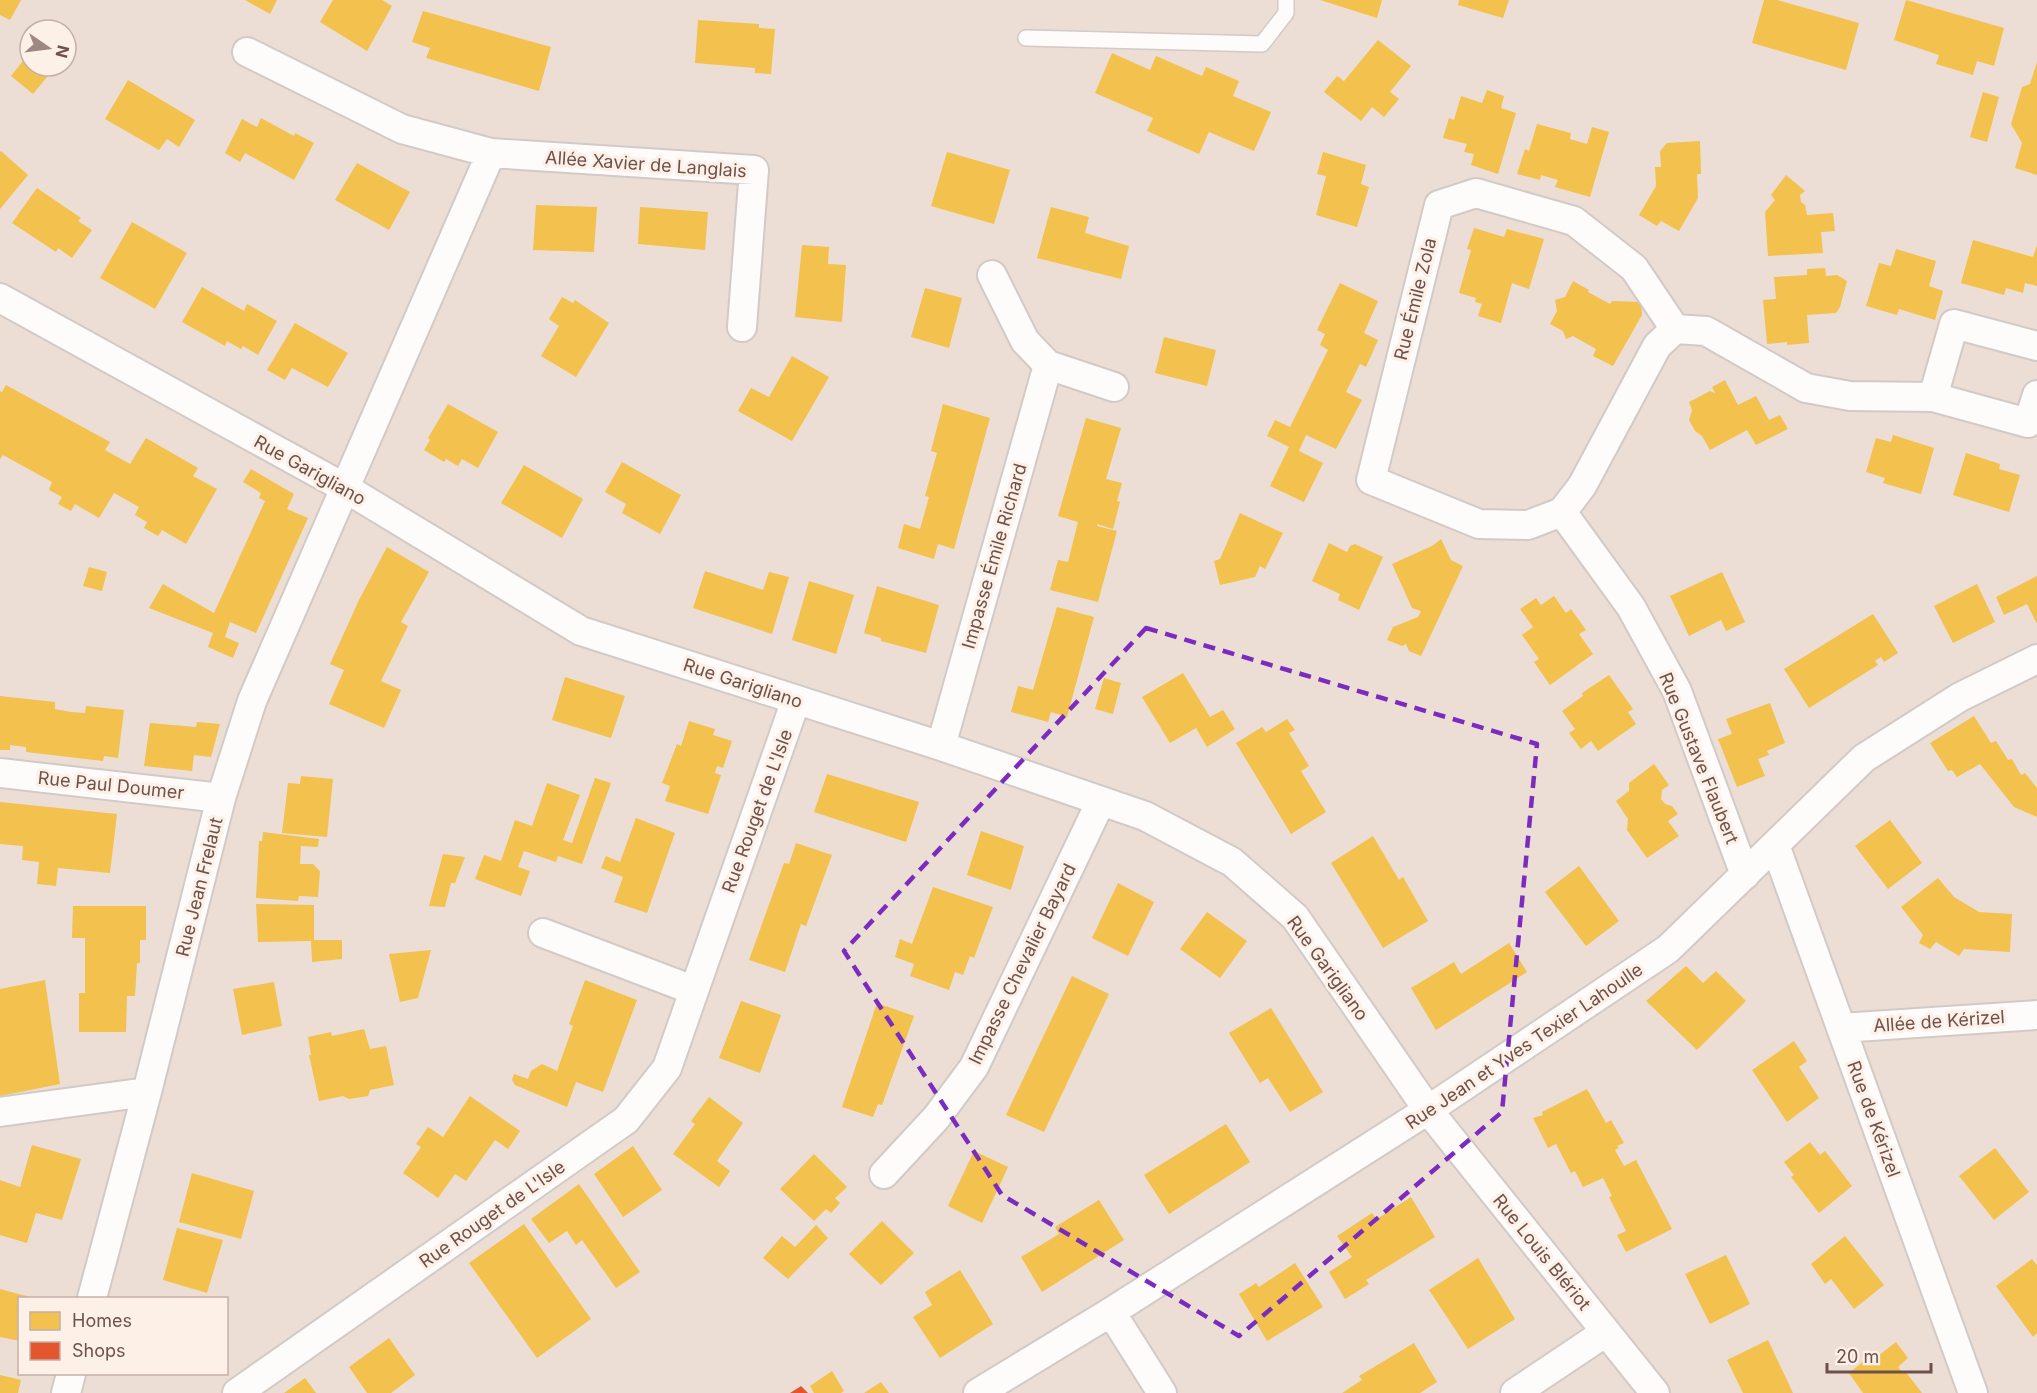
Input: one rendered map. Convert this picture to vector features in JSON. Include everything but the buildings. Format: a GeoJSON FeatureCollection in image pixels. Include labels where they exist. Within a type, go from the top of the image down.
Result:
{"type":"FeatureCollection","features":[{"type":"Feature","properties":{"kind":"street","name":"Allée Xavier de Langlais"},"geometry":{"type":"LineString","coordinates":[[247,52],[402,129],[491,153],[754,170],[742,327]]}},
{"type":"Feature","properties":{"kind":"street"},"geometry":{"type":"LineString","coordinates":[[345,488],[491,153]]}},
{"type":"Feature","properties":{"kind":"street","name":"Rue Émile Zola"},"geometry":{"type":"LineString","coordinates":[[1562,512],[1528,525],[1479,524],[1371,480],[1439,205],[1476,193],[1574,221],[1634,268],[1675,329]]}},
{"type":"Feature","properties":{"kind":"street"},"geometry":{"type":"LineString","coordinates":[[992,275],[1025,341],[1048,365],[1114,387]]}},
{"type":"Feature","properties":{"kind":"street","name":"Rue Garigliano"},"geometry":{"type":"LineString","coordinates":[[0,298],[345,488],[581,631],[941,746],[1145,816],[1232,862],[1295,917],[1428,1110]]}},
{"type":"Feature","properties":{"kind":"street"},"geometry":{"type":"LineString","coordinates":[[1933,397],[1954,324],[2037,346]]}},
{"type":"Feature","properties":{"kind":"street"},"geometry":{"type":"LineString","coordinates":[[1562,512],[1582,486],[1658,346],[1675,329],[1706,331],[1806,388],[1850,396],[1933,397],[2028,423],[2037,395]]}},
{"type":"Feature","properties":{"kind":"street","name":"Impasse Émile Richard"},"geometry":{"type":"LineString","coordinates":[[941,746],[1048,365]]}},
{"type":"Feature","properties":{"kind":"street","name":"Rue Jean Frelaut"},"geometry":{"type":"LineString","coordinates":[[93,1297],[221,798],[252,701],[345,488]]}},
{"type":"Feature","properties":{"kind":"street","name":"Rue Gustave Flaubert"},"geometry":{"type":"LineString","coordinates":[[1562,512],[1631,607],[1677,691],[1745,875]]}},
{"type":"Feature","properties":{"kind":"street","name":"Rue Jean et Yves Texier Lahoulle"},"geometry":{"type":"LineString","coordinates":[[978,1393],[1111,1312],[1428,1110],[1668,949],[1864,758],[1960,697],[2037,659]]}},
{"type":"Feature","properties":{"kind":"street","name":"Rue Rouget de L'Isle"},"geometry":{"type":"LineString","coordinates":[[237,1393],[626,1120],[667,1068],[796,700]]}},
{"type":"Feature","properties":{"kind":"street","name":"Rue Paul Doumer"},"geometry":{"type":"LineString","coordinates":[[0,773],[221,798]]}},
{"type":"Feature","properties":{"kind":"street","name":"Impasse Chevalier Bayard"},"geometry":{"type":"LineString","coordinates":[[884,1174],[936,1118],[974,1067],[1101,801]]}},
{"type":"Feature","properties":{"kind":"street","name":"Rue de Kérizel"},"geometry":{"type":"LineString","coordinates":[[1775,845],[1973,1393]]}},
{"type":"Feature","properties":{"kind":"street"},"geometry":{"type":"LineString","coordinates":[[543,933],[693,990]]}},
{"type":"Feature","properties":{"kind":"street","name":"Allée de Kérizel"},"geometry":{"type":"LineString","coordinates":[[1841,1028],[2037,1015]]}},
{"type":"Feature","properties":{"kind":"street"},"geometry":{"type":"LineString","coordinates":[[0,1112],[147,1092]]}},
{"type":"Feature","properties":{"kind":"street","name":"Rue Louis Blériot"},"geometry":{"type":"LineString","coordinates":[[1428,1110],[1655,1393]]}},
{"type":"Feature","properties":{"kind":"street"},"geometry":{"type":"LineString","coordinates":[[1111,1312],[1162,1393]]}},
{"type":"Feature","properties":{"kind":"street"},"geometry":{"type":"LineString","coordinates":[[1515,1393],[1606,1332]]}},
{"type":"Feature","properties":{"kind":"street"},"geometry":{"type":"LineString","coordinates":[[66,1393],[71,1375]]}},
{"type":"Feature","properties":{"kind":"lane"},"geometry":{"type":"LineString","coordinates":[[1026,38],[1262,44],[1286,13],[1286,0]]}},
{"type":"Feature","properties":{"kind":"highlighted area"},"geometry":{"type":"Polygon","coordinates":[[[1146,628],[1537,744],[1502,1112],[1239,1336],[1002,1195],[844,951],[1146,628]]]}},
{"type":"Feature","properties":{"kind":"shaded area"},"geometry":{"type":"Polygon","coordinates":[[[0,0],[2037,0],[2037,1393],[0,1393],[0,0]]]}}]}
